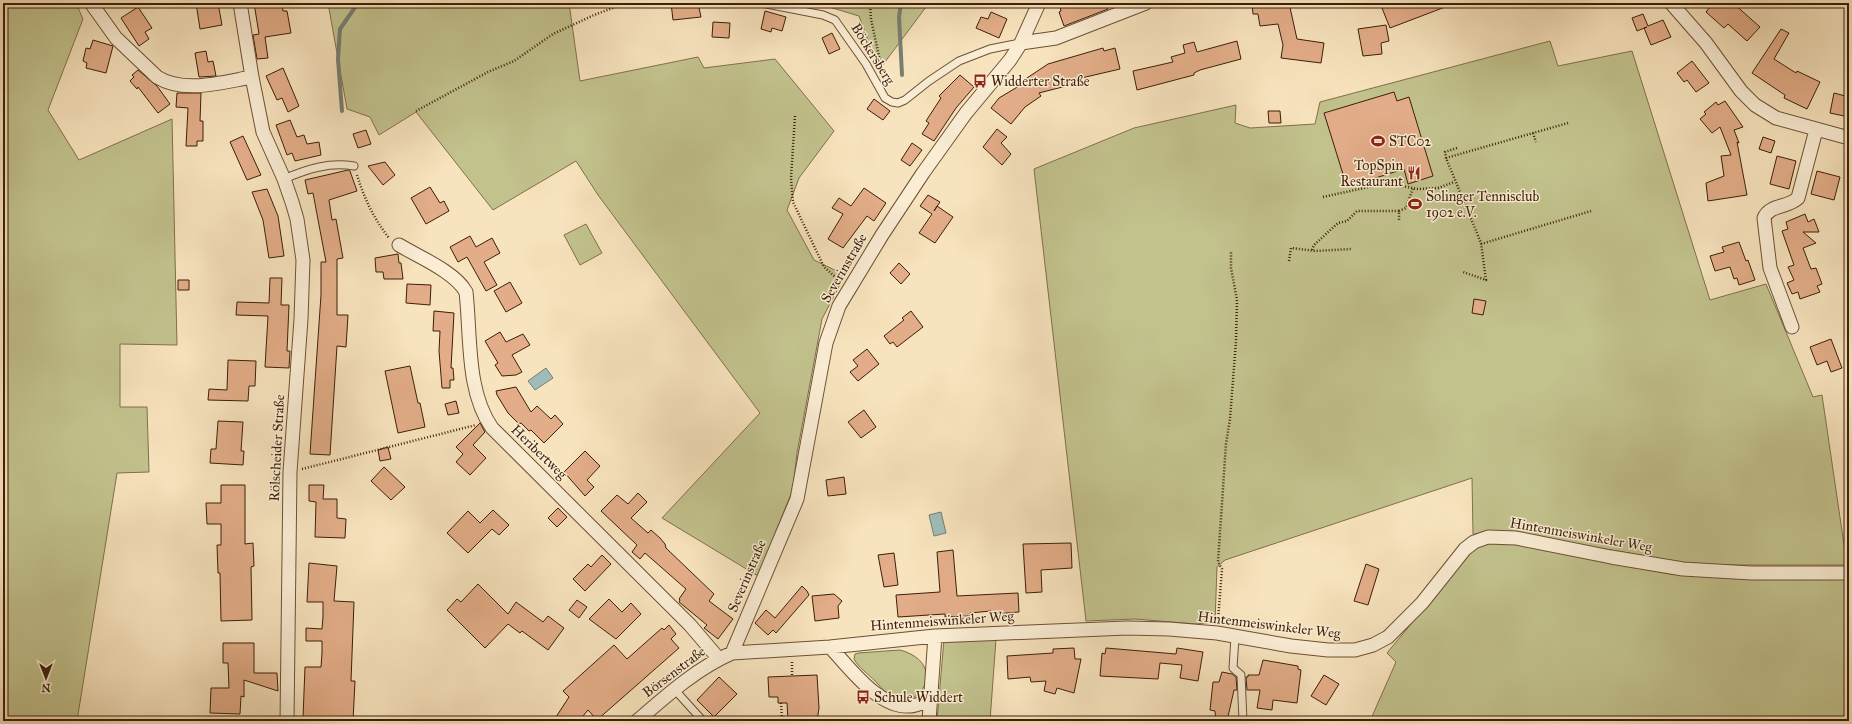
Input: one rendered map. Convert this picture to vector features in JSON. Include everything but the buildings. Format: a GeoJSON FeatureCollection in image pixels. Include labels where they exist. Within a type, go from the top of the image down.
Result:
{"type":"FeatureCollection","features":[{"type":"Feature","properties":{"kind":"street"},"geometry":{"type":"LineString","coordinates":[[91,3],[116,38],[157,77],[165,82],[181,85],[194,85],[252,77]]}},
{"type":"Feature","properties":{"kind":"street","name":"Rölscheider Straße"},"geometry":{"type":"LineString","coordinates":[[240,3],[263,132],[284,179],[297,219],[303,260],[301,319],[290,472],[287,721]]}},
{"type":"Feature","properties":{"kind":"street","name":"Severinstraße"},"geometry":{"type":"LineString","coordinates":[[732,653],[795,505],[806,460],[826,343],[835,314],[848,287],[949,135],[1021,43],[1039,3]]}},
{"type":"Feature","properties":{"kind":"street"},"geometry":{"type":"LineString","coordinates":[[1021,43],[1056,38],[1146,3]]}},
{"type":"Feature","properties":{"kind":"street"},"geometry":{"type":"LineString","coordinates":[[1672,3],[1706,43],[1741,91],[1755,105],[1776,118],[1849,138]]}},
{"type":"Feature","properties":{"kind":"street"},"geometry":{"type":"LineString","coordinates":[[1792,327],[1770,268],[1764,218],[1770,209],[1792,202],[1798,198],[1816,130]]}},
{"type":"Feature","properties":{"kind":"street","name":"Heribertweg"},"geometry":{"type":"LineString","coordinates":[[399,245],[453,277],[463,286],[466,292],[473,377],[477,399],[488,422],[497,433],[690,625],[719,659]]}},
{"type":"Feature","properties":{"kind":"street","name":"Hintenmeiswinkeler Weg"},"geometry":{"type":"LineString","coordinates":[[732,653],[830,647],[935,636],[1127,628],[1217,633],[1291,646],[1346,651],[1355,650],[1373,645],[1388,637],[1410,615],[1464,549],[1474,542],[1488,537],[1516,538],[1659,565],[1701,570],[1751,573],[1849,572]]}},
{"type":"Feature","properties":{"kind":"street"},"geometry":{"type":"LineString","coordinates":[[929,721],[935,636]]}},
{"type":"Feature","properties":{"kind":"street"},"geometry":{"type":"LineString","coordinates":[[830,647],[868,687],[886,701],[909,706],[931,699]]}},
{"type":"Feature","properties":{"kind":"street","name":"Börsenstraße"},"geometry":{"type":"LineString","coordinates":[[637,721],[675,690],[719,659],[732,653]]}},
{"type":"Feature","properties":{"kind":"lane","name":"Böckersberg"},"geometry":{"type":"LineString","coordinates":[[761,3],[823,15],[835,20],[866,64],[885,98],[892,102],[898,103],[905,100],[929,81],[959,61],[990,49],[1021,43]]}},
{"type":"Feature","properties":{"kind":"lane"},"geometry":{"type":"LineString","coordinates":[[284,179],[310,168],[340,165],[354,166]]}},
{"type":"Feature","properties":{"kind":"lane"},"geometry":{"type":"LineString","coordinates":[[1235,637],[1233,668],[1241,675],[1243,721]]}},
{"type":"Feature","properties":{"kind":"lane"},"geometry":{"type":"LineString","coordinates":[[675,690],[703,721]]}},
{"type":"Feature","properties":{"kind":"path"},"geometry":{"type":"LineString","coordinates":[[416,112],[493,69],[514,61],[553,34],[594,15],[626,3]]}},
{"type":"Feature","properties":{"kind":"path"},"geometry":{"type":"LineString","coordinates":[[870,3],[871,19],[882,71]]}},
{"type":"Feature","properties":{"kind":"path"},"geometry":{"type":"LineString","coordinates":[[795,116],[791,193],[795,208],[824,267],[848,287]]}},
{"type":"Feature","properties":{"kind":"path"},"geometry":{"type":"LineString","coordinates":[[1446,158],[1568,124]]}},
{"type":"Feature","properties":{"kind":"path"},"geometry":{"type":"LineString","coordinates":[[1533,133],[1536,142]]}},
{"type":"Feature","properties":{"kind":"path"},"geometry":{"type":"LineString","coordinates":[[1457,148],[1444,152],[1454,182],[1481,244],[1486,280],[1463,272]]}},
{"type":"Feature","properties":{"kind":"path"},"geometry":{"type":"LineString","coordinates":[[354,166],[362,189],[380,226],[389,239],[399,245]]}},
{"type":"Feature","properties":{"kind":"path"},"geometry":{"type":"LineString","coordinates":[[1323,197],[1387,183],[1413,188],[1438,188],[1454,182]]}},
{"type":"Feature","properties":{"kind":"path"},"geometry":{"type":"LineString","coordinates":[[1312,250],[1314,245],[1338,223],[1347,221],[1357,211],[1399,212],[1406,208],[1413,188]]}},
{"type":"Feature","properties":{"kind":"path"},"geometry":{"type":"LineString","coordinates":[[1399,212],[1399,220]]}},
{"type":"Feature","properties":{"kind":"path"},"geometry":{"type":"LineString","coordinates":[[1481,244],[1590,212]]}},
{"type":"Feature","properties":{"kind":"path"},"geometry":{"type":"LineString","coordinates":[[1558,221],[1559,225]]}},
{"type":"Feature","properties":{"kind":"path"},"geometry":{"type":"LineString","coordinates":[[1289,262],[1291,248],[1312,250],[1351,248]]}},
{"type":"Feature","properties":{"kind":"path"},"geometry":{"type":"LineString","coordinates":[[1217,633],[1222,568],[1218,562],[1226,444],[1230,424],[1236,341],[1237,300],[1231,268],[1231,251]]}},
{"type":"Feature","properties":{"kind":"path"},"geometry":{"type":"LineString","coordinates":[[290,472],[488,422]]}},
{"type":"Feature","properties":{"kind":"path"},"geometry":{"type":"LineString","coordinates":[[781,703],[782,718],[815,718],[814,721]]}},
{"type":"Feature","properties":{"kind":"green space"},"geometry":{"type":"Polygon","coordinates":[[[3,3],[76,3],[83,19],[48,110],[79,160],[172,119],[177,345],[120,344],[120,407],[147,407],[149,472],[117,473],[77,721],[3,721],[3,3]]]}},
{"type":"Feature","properties":{"kind":"green space"},"geometry":{"type":"Polygon","coordinates":[[[328,3],[569,3],[580,81],[698,57],[704,68],[775,59],[834,131],[799,178],[787,210],[814,260],[845,275],[822,319],[797,453],[793,489],[758,576],[662,518],[760,413],[598,195],[576,161],[493,210],[416,112],[379,135],[370,117],[347,109],[328,3]]]}},
{"type":"Feature","properties":{"kind":"green space"},"geometry":{"type":"Polygon","coordinates":[[[816,3],[929,3],[879,70],[859,16],[816,3]]]}},
{"type":"Feature","properties":{"kind":"green space"},"geometry":{"type":"Polygon","coordinates":[[[1550,41],[1558,66],[1632,51],[1710,300],[1766,284],[1813,397],[1822,395],[1847,565],[1699,565],[1516,534],[1473,534],[1472,478],[1225,560],[1217,567],[1215,622],[1196,624],[1135,619],[1086,621],[1034,169],[1134,128],[1236,105],[1235,123],[1250,128],[1315,124],[1320,102],[1550,41]]]}},
{"type":"Feature","properties":{"kind":"green space"},"geometry":{"type":"Polygon","coordinates":[[[586,224],[602,253],[580,265],[564,235],[586,224]]]}},
{"type":"Feature","properties":{"kind":"green space"},"geometry":{"type":"Polygon","coordinates":[[[1503,542],[1670,574],[1849,576],[1849,721],[1370,721],[1396,662],[1387,653],[1475,547],[1486,543],[1503,542]]]}},
{"type":"Feature","properties":{"kind":"green space"},"geometry":{"type":"Polygon","coordinates":[[[944,639],[996,639],[990,721],[937,721],[944,639]]]}},
{"type":"Feature","properties":{"kind":"green space"},"geometry":{"type":"Polygon","coordinates":[[[900,650],[915,656],[923,665],[926,675],[925,685],[920,693],[912,698],[902,700],[887,693],[861,668],[854,659],[855,654],[858,653],[900,650]]]}},
{"type":"Feature","properties":{"kind":"water"},"geometry":{"type":"Polygon","coordinates":[[[546,368],[553,378],[535,390],[528,381],[546,368]]]}},
{"type":"Feature","properties":{"kind":"water"},"geometry":{"type":"Polygon","coordinates":[[[941,512],[946,533],[934,536],[929,515],[941,512]]]}},
{"type":"Feature","properties":{"kind":"waterway"},"geometry":{"type":"LineString","coordinates":[[342,111],[338,59],[340,29],[358,3]]}},
{"type":"Feature","properties":{"kind":"waterway"},"geometry":{"type":"LineString","coordinates":[[901,3],[899,17],[902,75]]}},
{"type":"Feature","properties":{"kind":"place","name":"Widderter Straße"},"geometry":{"type":"Point","coordinates":[980,81]}},
{"type":"Feature","properties":{"kind":"place","name":"STC02"},"geometry":{"type":"Point","coordinates":[1378,141]}},
{"type":"Feature","properties":{"kind":"place","name":"TopSpin Restaurant"},"geometry":{"type":"Point","coordinates":[1414,173]}},
{"type":"Feature","properties":{"kind":"place","name":"Solinger Tennisclub 1902 e.V."},"geometry":{"type":"Point","coordinates":[1415,204]}},
{"type":"Feature","properties":{"kind":"place","name":"Schule Widdert"},"geometry":{"type":"Point","coordinates":[863,697]}}]}
